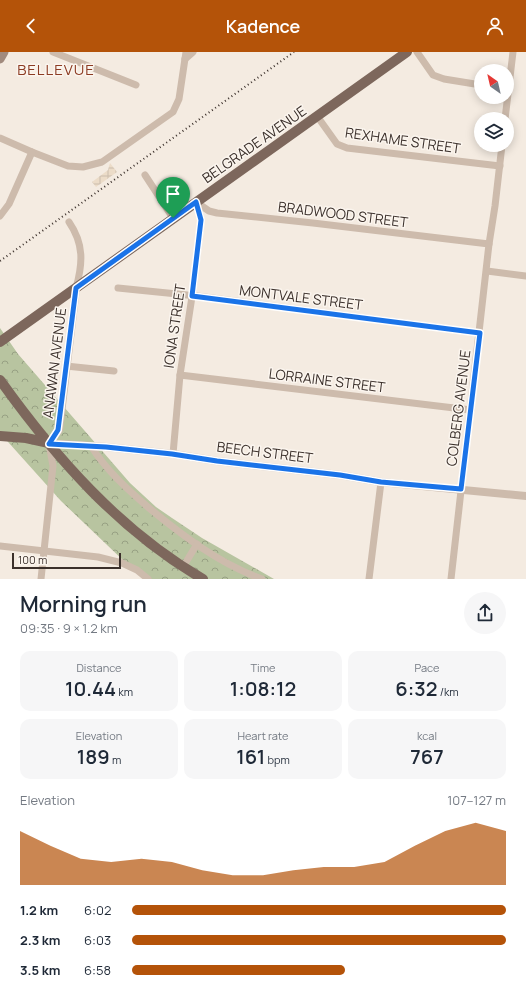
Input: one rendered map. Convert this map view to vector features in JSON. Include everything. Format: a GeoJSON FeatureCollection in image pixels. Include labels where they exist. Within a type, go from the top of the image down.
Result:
{"type":"FeatureCollection","features":[{"type":"Feature","properties":{"kind":"main road"},"geometry":{"type":"LineString","coordinates":[[0,59],[4,52]]}},
{"type":"Feature","properties":{"kind":"main road","name":"BELGRADE AVENUE"},"geometry":{"type":"LineString","coordinates":[[0,342],[407,52]]}},
{"type":"Feature","properties":{"kind":"main road"},"geometry":{"type":"LineString","coordinates":[[0,380],[49,444],[86,486],[124,523],[150,544],[203,579]]}},
{"type":"Feature","properties":{"kind":"main road","name":"BEECH STREET"},"geometry":{"type":"LineString","coordinates":[[0,436],[26,438],[49,444]]}},
{"type":"Feature","properties":{"kind":"street"},"geometry":{"type":"LineString","coordinates":[[53,52],[136,85]]}},
{"type":"Feature","properties":{"kind":"street"},"geometry":{"type":"LineString","coordinates":[[0,138],[60,164],[73,167],[88,167],[106,160],[173,112],[180,99],[185,55],[193,52]]}},
{"type":"Feature","properties":{"kind":"street"},"geometry":{"type":"LineString","coordinates":[[417,52],[433,75],[444,79],[474,84]]}},
{"type":"Feature","properties":{"kind":"street"},"geometry":{"type":"LineString","coordinates":[[512,64],[514,52]]}},
{"type":"Feature","properties":{"kind":"street","name":"REXHAME STREET"},"geometry":{"type":"LineString","coordinates":[[317,116],[337,144],[347,148],[500,166]]}},
{"type":"Feature","properties":{"kind":"street"},"geometry":{"type":"LineString","coordinates":[[0,216],[9,204],[32,152]]}},
{"type":"Feature","properties":{"kind":"street","name":"COLBERG AVENUE"},"geometry":{"type":"LineString","coordinates":[[451,579],[489,244],[501,152]]}},
{"type":"Feature","properties":{"kind":"street"},"geometry":{"type":"LineString","coordinates":[[145,175],[173,218]]}},
{"type":"Feature","properties":{"kind":"street","name":"BRADWOOD STREET"},"geometry":{"type":"LineString","coordinates":[[196,202],[209,211],[217,213],[489,244]]}},
{"type":"Feature","properties":{"kind":"street","name":"IONA STREET"},"geometry":{"type":"LineString","coordinates":[[172,454],[180,375],[192,296],[201,220],[196,202]]}},
{"type":"Feature","properties":{"kind":"street","name":"ANAWAN AVENUE"},"geometry":{"type":"LineString","coordinates":[[49,444],[58,430],[76,288],[81,269],[81,256],[77,238],[69,222]]}},
{"type":"Feature","properties":{"kind":"street"},"geometry":{"type":"LineString","coordinates":[[486,271],[526,276]]}},
{"type":"Feature","properties":{"kind":"street","name":"MONTVALE STREET"},"geometry":{"type":"LineString","coordinates":[[118,288],[480,333]]}},
{"type":"Feature","properties":{"kind":"street"},"geometry":{"type":"LineString","coordinates":[[66,366],[114,371]]}},
{"type":"Feature","properties":{"kind":"street","name":"LORRAINE STREET"},"geometry":{"type":"LineString","coordinates":[[180,375],[471,410]]}},
{"type":"Feature","properties":{"kind":"street"},"geometry":{"type":"LineString","coordinates":[[40,579],[53,466],[49,444]]}},
{"type":"Feature","properties":{"kind":"street","name":"BEECH STREET"},"geometry":{"type":"LineString","coordinates":[[49,444],[91,446],[172,454],[217,461],[340,475],[381,482],[526,496]]}},
{"type":"Feature","properties":{"kind":"street"},"geometry":{"type":"LineString","coordinates":[[91,446],[99,459],[125,487],[168,524],[219,558],[262,579]]}},
{"type":"Feature","properties":{"kind":"street"},"geometry":{"type":"LineString","coordinates":[[369,579],[381,482]]}},
{"type":"Feature","properties":{"kind":"street"},"geometry":{"type":"LineString","coordinates":[[183,567],[197,544]]}},
{"type":"Feature","properties":{"kind":"street"},"geometry":{"type":"LineString","coordinates":[[0,546],[98,557],[122,563],[137,570],[148,579]]}},
{"type":"Feature","properties":{"kind":"green space"},"geometry":{"type":"Polygon","coordinates":[[[0,328],[18,354],[130,483],[156,507],[202,538],[274,579],[151,579],[128,565],[61,501],[0,433],[0,328]]]}},
{"type":"Feature","properties":{"kind":"shaded area"},"geometry":{"type":"Polygon","coordinates":[[[110,163],[117,172],[96,187],[92,182],[108,170],[110,163]]]}},
{"type":"Feature","properties":{"kind":"railway"},"geometry":{"type":"LineString","coordinates":[[0,261],[294,52]]}},
{"type":"Feature","properties":{"kind":"district","name":"BELLEVUE"},"geometry":{"type":"Point","coordinates":[56,69]}},
{"type":"Feature","properties":{"kind":"route"},"geometry":{"type":"LineString","coordinates":[[196,202],[201,220],[192,296],[480,333],[461,489],[381,482],[340,475],[217,461],[172,454],[71,444],[49,444],[58,430],[76,288],[173,218],[196,202]]}}]}
